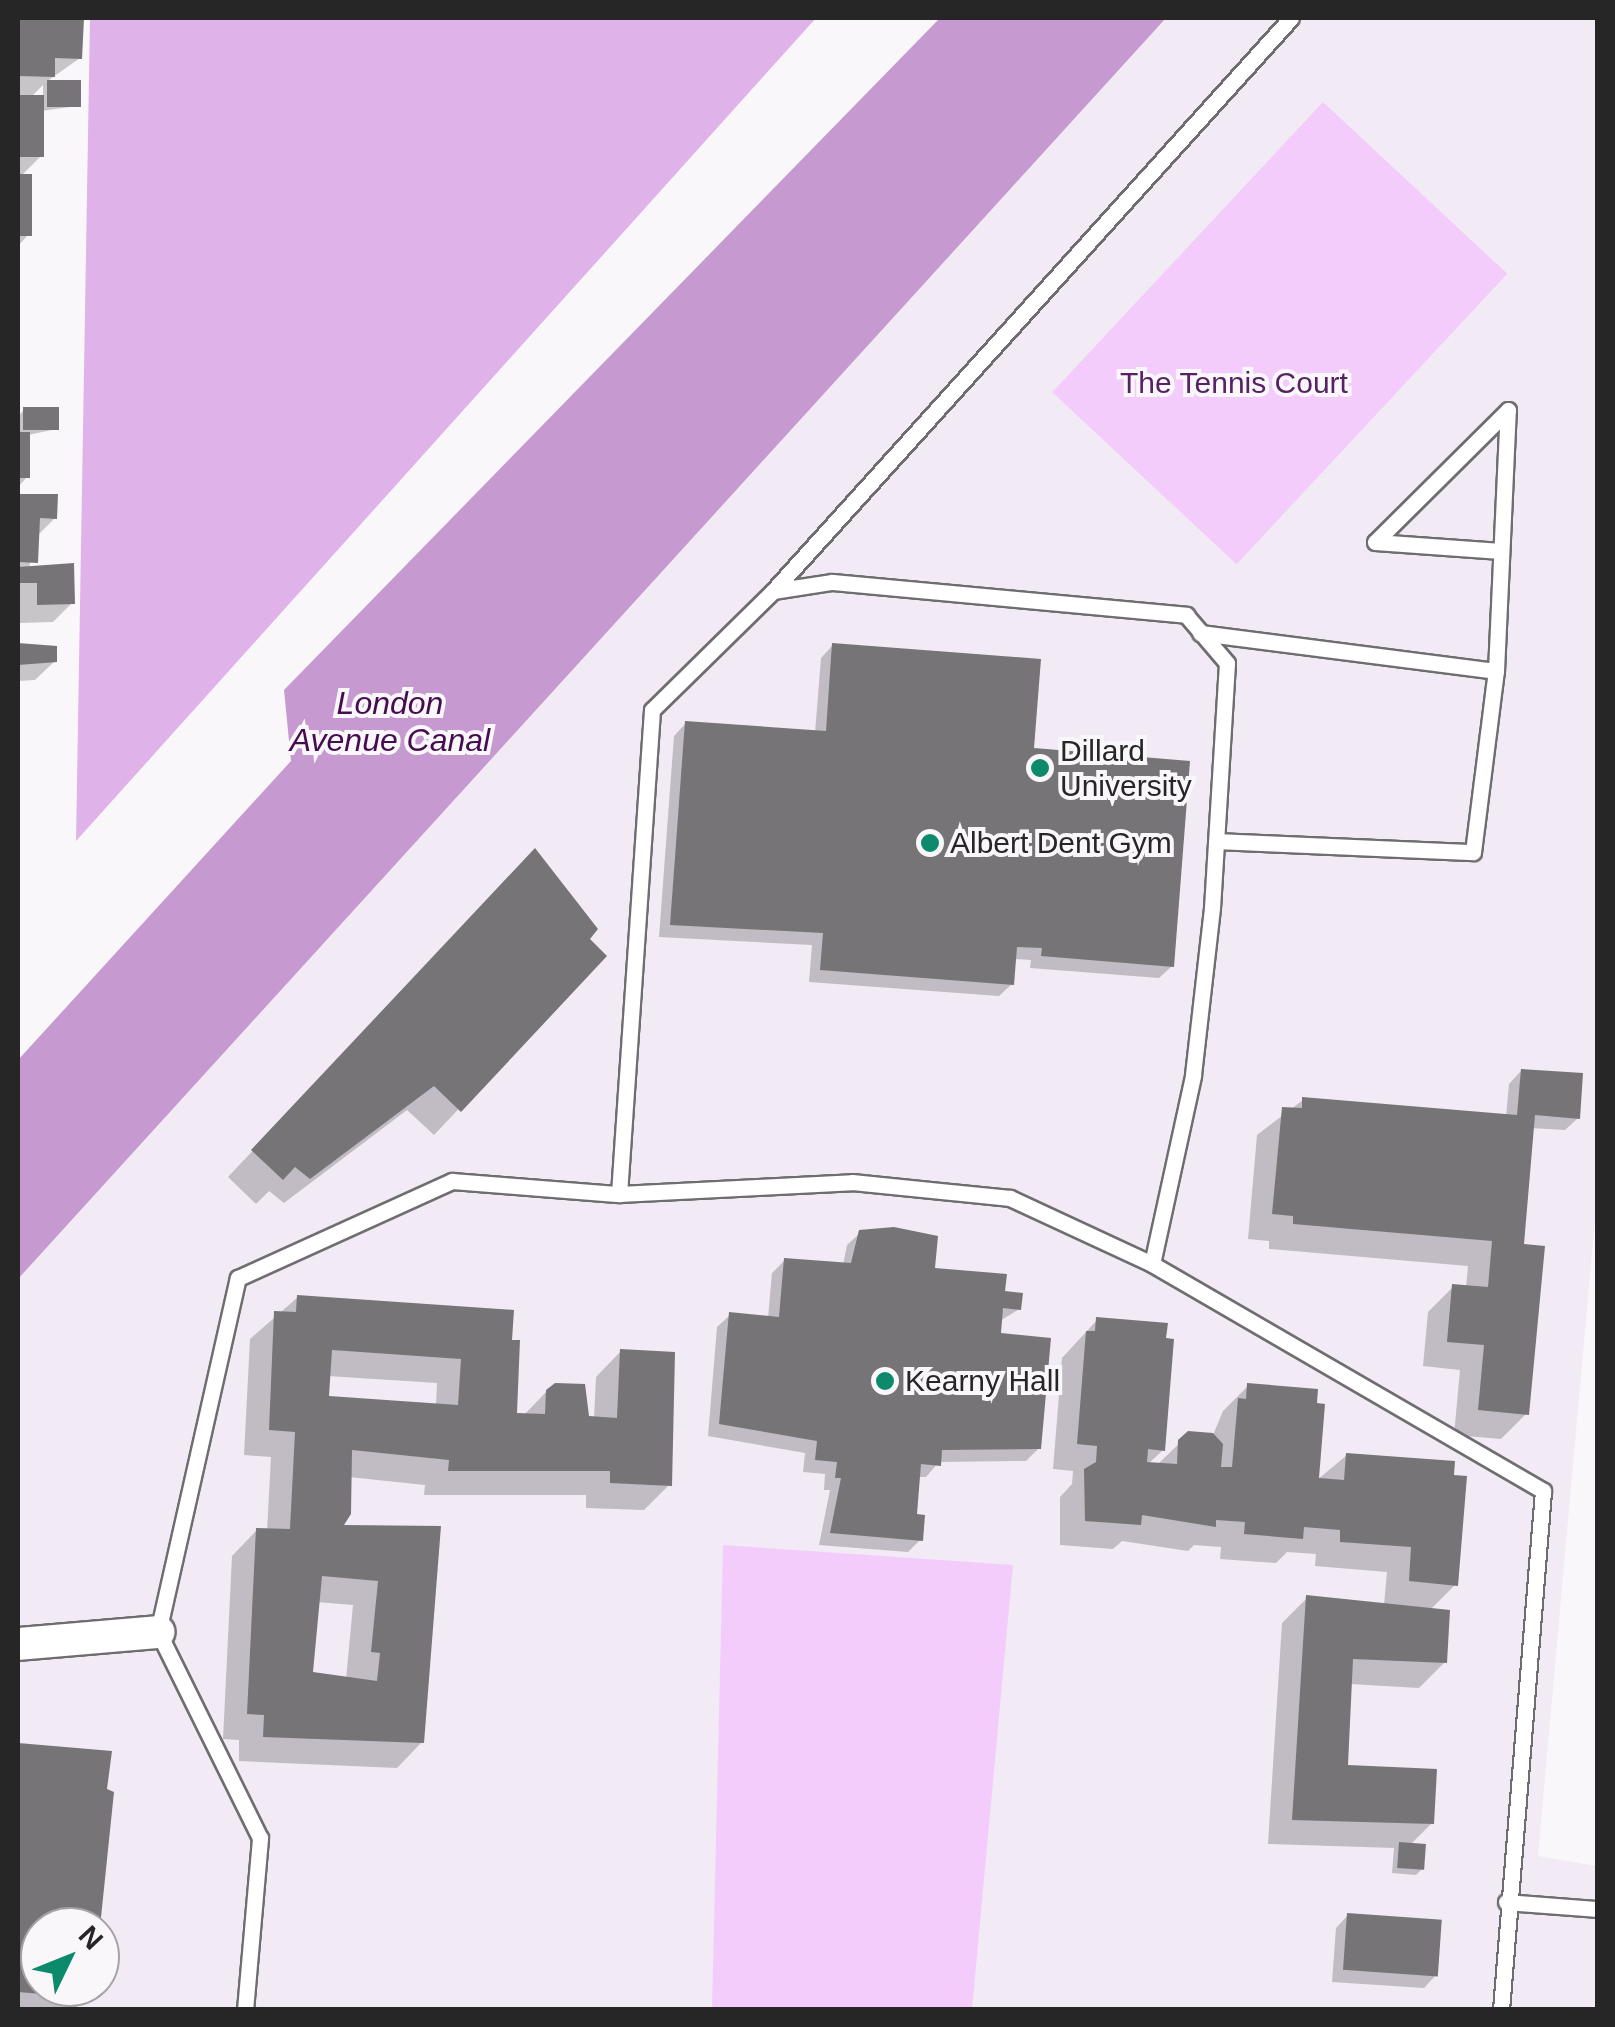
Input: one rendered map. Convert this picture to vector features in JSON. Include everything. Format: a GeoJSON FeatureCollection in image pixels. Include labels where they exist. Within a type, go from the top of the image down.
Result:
{"type":"FeatureCollection","features":[{"type":"Feature","properties":{"kind":"street"},"geometry":{"type":"LineString","coordinates":[[18,1644],[158,1632]]}},
{"type":"Feature","properties":{"kind":"lane"},"geometry":{"type":"LineString","coordinates":[[619,1194],[652,710],[773,590],[1290,18]]}},
{"type":"Feature","properties":{"kind":"lane"},"geometry":{"type":"LineString","coordinates":[[1216,841],[1473,852],[1496,670],[1508,410],[1375,542],[1501,551]]}},
{"type":"Feature","properties":{"kind":"lane"},"geometry":{"type":"LineString","coordinates":[[773,590],[832,582],[1186,615],[1226,663],[1216,841],[1193,1076],[1152,1264]]}},
{"type":"Feature","properties":{"kind":"lane"},"geometry":{"type":"LineString","coordinates":[[1200,632],[1496,670]]}},
{"type":"Feature","properties":{"kind":"lane"},"geometry":{"type":"LineString","coordinates":[[245,2010],[260,1838],[158,1632],[238,1278],[452,1181],[619,1194],[852,1182],[1010,1198],[1152,1264],[1543,1491],[1506,1902],[1502,2010]]}},
{"type":"Feature","properties":{"kind":"lane"},"geometry":{"type":"LineString","coordinates":[[1506,1902],[1598,1909]]}},
{"type":"Feature","properties":{"kind":"shaded area"},"geometry":{"type":"Polygon","coordinates":[[[90,18],[816,18],[76,841],[90,18]]]}},
{"type":"Feature","properties":{"kind":"shaded area","name":"Dillard University"},"geometry":{"type":"Polygon","coordinates":[[[1166,18],[1597,18],[1598,1186],[1538,1856],[1597,1866],[1597,2009],[18,2009],[18,1279],[1166,18]]]}},
{"type":"Feature","properties":{"kind":"green space","name":"The Tennis Court"},"geometry":{"type":"Polygon","coordinates":[[[1323,102],[1507,274],[1237,564],[1052,392],[1323,102]]]}},
{"type":"Feature","properties":{"kind":"green space"},"geometry":{"type":"Polygon","coordinates":[[[723,1545],[1013,1565],[972,2009],[712,2009],[723,1545]]]}},
{"type":"Feature","properties":{"kind":"water","name":"London Avenue Canal"},"geometry":{"type":"Polygon","coordinates":[[[940,18],[1166,18],[18,1279],[18,1060],[291,761],[284,690],[940,18]]]}},
{"type":"Feature","properties":{"kind":"building"},"geometry":{"type":"Polygon","coordinates":[[[18,18],[84,18],[82,59],[55,58],[55,77],[18,76],[18,18]]]}},
{"type":"Feature","properties":{"kind":"building"},"geometry":{"type":"Polygon","coordinates":[[[47,80],[81,80],[81,107],[47,107],[47,80]]]}},
{"type":"Feature","properties":{"kind":"building"},"geometry":{"type":"Polygon","coordinates":[[[18,95],[44,95],[44,157],[18,157],[18,95]]]}},
{"type":"Feature","properties":{"kind":"building"},"geometry":{"type":"Polygon","coordinates":[[[18,174],[32,174],[32,236],[18,236],[18,174]]]}},
{"type":"Feature","properties":{"kind":"building"},"geometry":{"type":"Polygon","coordinates":[[[23,407],[59,407],[59,430],[23,430],[23,407]]]}},
{"type":"Feature","properties":{"kind":"building"},"geometry":{"type":"Polygon","coordinates":[[[18,432],[30,432],[30,478],[18,478],[18,432]]]}},
{"type":"Feature","properties":{"kind":"building"},"geometry":{"type":"Polygon","coordinates":[[[18,494],[58,494],[57,519],[40,518],[38,563],[18,562],[18,494]]]}},
{"type":"Feature","properties":{"kind":"building"},"geometry":{"type":"Polygon","coordinates":[[[74,563],[75,604],[37,605],[37,583],[18,583],[18,567],[74,563]]]}},
{"type":"Feature","properties":{"kind":"building"},"geometry":{"type":"Polygon","coordinates":[[[18,643],[57,646],[57,662],[18,665],[18,643]]]}},
{"type":"Feature","properties":{"kind":"building","name":"Albert Dent Gym"},"geometry":{"type":"Polygon","coordinates":[[[832,643],[1041,659],[1034,748],[1190,761],[1174,967],[1041,956],[1042,948],[1017,947],[1014,985],[820,970],[823,933],[670,925],[685,721],[826,731],[832,643]]]}},
{"type":"Feature","properties":{"kind":"building"},"geometry":{"type":"Polygon","coordinates":[[[535,848],[598,929],[590,939],[607,956],[461,1112],[434,1086],[310,1179],[295,1167],[283,1180],[251,1150],[535,848]]]}},
{"type":"Feature","properties":{"kind":"building"},"geometry":{"type":"Polygon","coordinates":[[[1521,1069],[1583,1073],[1580,1119],[1535,1115],[1524,1244],[1545,1246],[1529,1415],[1478,1410],[1484,1345],[1447,1342],[1452,1284],[1488,1287],[1492,1241],[1293,1224],[1293,1216],[1272,1214],[1282,1107],[1302,1108],[1302,1097],[1517,1115],[1521,1069]]]}},
{"type":"Feature","properties":{"kind":"building","name":"Kearny Hall"},"geometry":{"type":"Polygon","coordinates":[[[894,1227],[938,1236],[935,1268],[1007,1274],[1005,1291],[1023,1293],[1021,1310],[1003,1308],[1001,1333],[1051,1338],[1041,1449],[942,1450],[941,1466],[921,1464],[917,1514],[925,1515],[923,1541],[830,1533],[841,1478],[835,1478],[837,1462],[815,1460],[817,1441],[719,1424],[729,1312],[779,1317],[784,1258],[851,1263],[859,1230],[894,1227]]]}},
{"type":"Feature","properties":{"kind":"building"},"geometry":{"type":"Polygon","coordinates":[[[297,1295],[514,1310],[512,1340],[520,1340],[517,1413],[545,1414],[546,1390],[555,1383],[585,1384],[589,1416],[617,1418],[620,1349],[675,1352],[672,1486],[610,1483],[610,1471],[448,1471],[449,1460],[352,1450],[351,1514],[344,1525],[441,1526],[424,1743],[263,1737],[264,1715],[247,1714],[256,1528],[290,1529],[295,1432],[269,1430],[274,1311],[296,1312],[297,1295]],[[332,1350],[329,1396],[458,1405],[461,1359],[332,1350]],[[322,1576],[313,1672],[377,1681],[380,1653],[371,1652],[378,1581],[322,1576]]]}},
{"type":"Feature","properties":{"kind":"building"},"geometry":{"type":"Polygon","coordinates":[[[1096,1317],[1168,1323],[1166,1338],[1174,1339],[1165,1451],[1148,1449],[1147,1462],[1177,1464],[1178,1440],[1188,1431],[1213,1433],[1223,1444],[1221,1467],[1232,1467],[1238,1398],[1246,1399],[1247,1383],[1318,1389],[1317,1403],[1325,1404],[1319,1478],[1344,1480],[1346,1453],[1455,1461],[1454,1475],[1467,1476],[1458,1586],[1409,1581],[1411,1547],[1340,1542],[1340,1530],[1304,1527],[1303,1539],[1244,1534],[1245,1522],[1216,1520],[1216,1527],[1142,1515],[1141,1525],[1085,1521],[1084,1469],[1096,1462],[1097,1446],[1077,1444],[1086,1331],[1095,1331],[1096,1317]]]}},
{"type":"Feature","properties":{"kind":"building"},"geometry":{"type":"Polygon","coordinates":[[[1306,1595],[1450,1610],[1447,1663],[1353,1659],[1348,1765],[1437,1769],[1434,1824],[1292,1820],[1306,1595]]]}},
{"type":"Feature","properties":{"kind":"building"},"geometry":{"type":"Polygon","coordinates":[[[18,1743],[112,1751],[107,1789],[114,1792],[102,1907],[20,1907],[18,1992],[18,1743]]]}},
{"type":"Feature","properties":{"kind":"building"},"geometry":{"type":"Polygon","coordinates":[[[1399,1842],[1426,1844],[1424,1870],[1397,1868],[1399,1842]]]}},
{"type":"Feature","properties":{"kind":"building"},"geometry":{"type":"Polygon","coordinates":[[[1347,1913],[1442,1920],[1438,1976],[1343,1970],[1347,1913]]]}},
{"type":"Feature","properties":{"kind":"place","name":"Dillard University"},"geometry":{"type":"Point","coordinates":[1040,768]}},
{"type":"Feature","properties":{"kind":"place","name":"Albert Dent Gym"},"geometry":{"type":"Point","coordinates":[930,843]}},
{"type":"Feature","properties":{"kind":"place","name":"Kearny Hall"},"geometry":{"type":"Point","coordinates":[885,1381]}}]}
